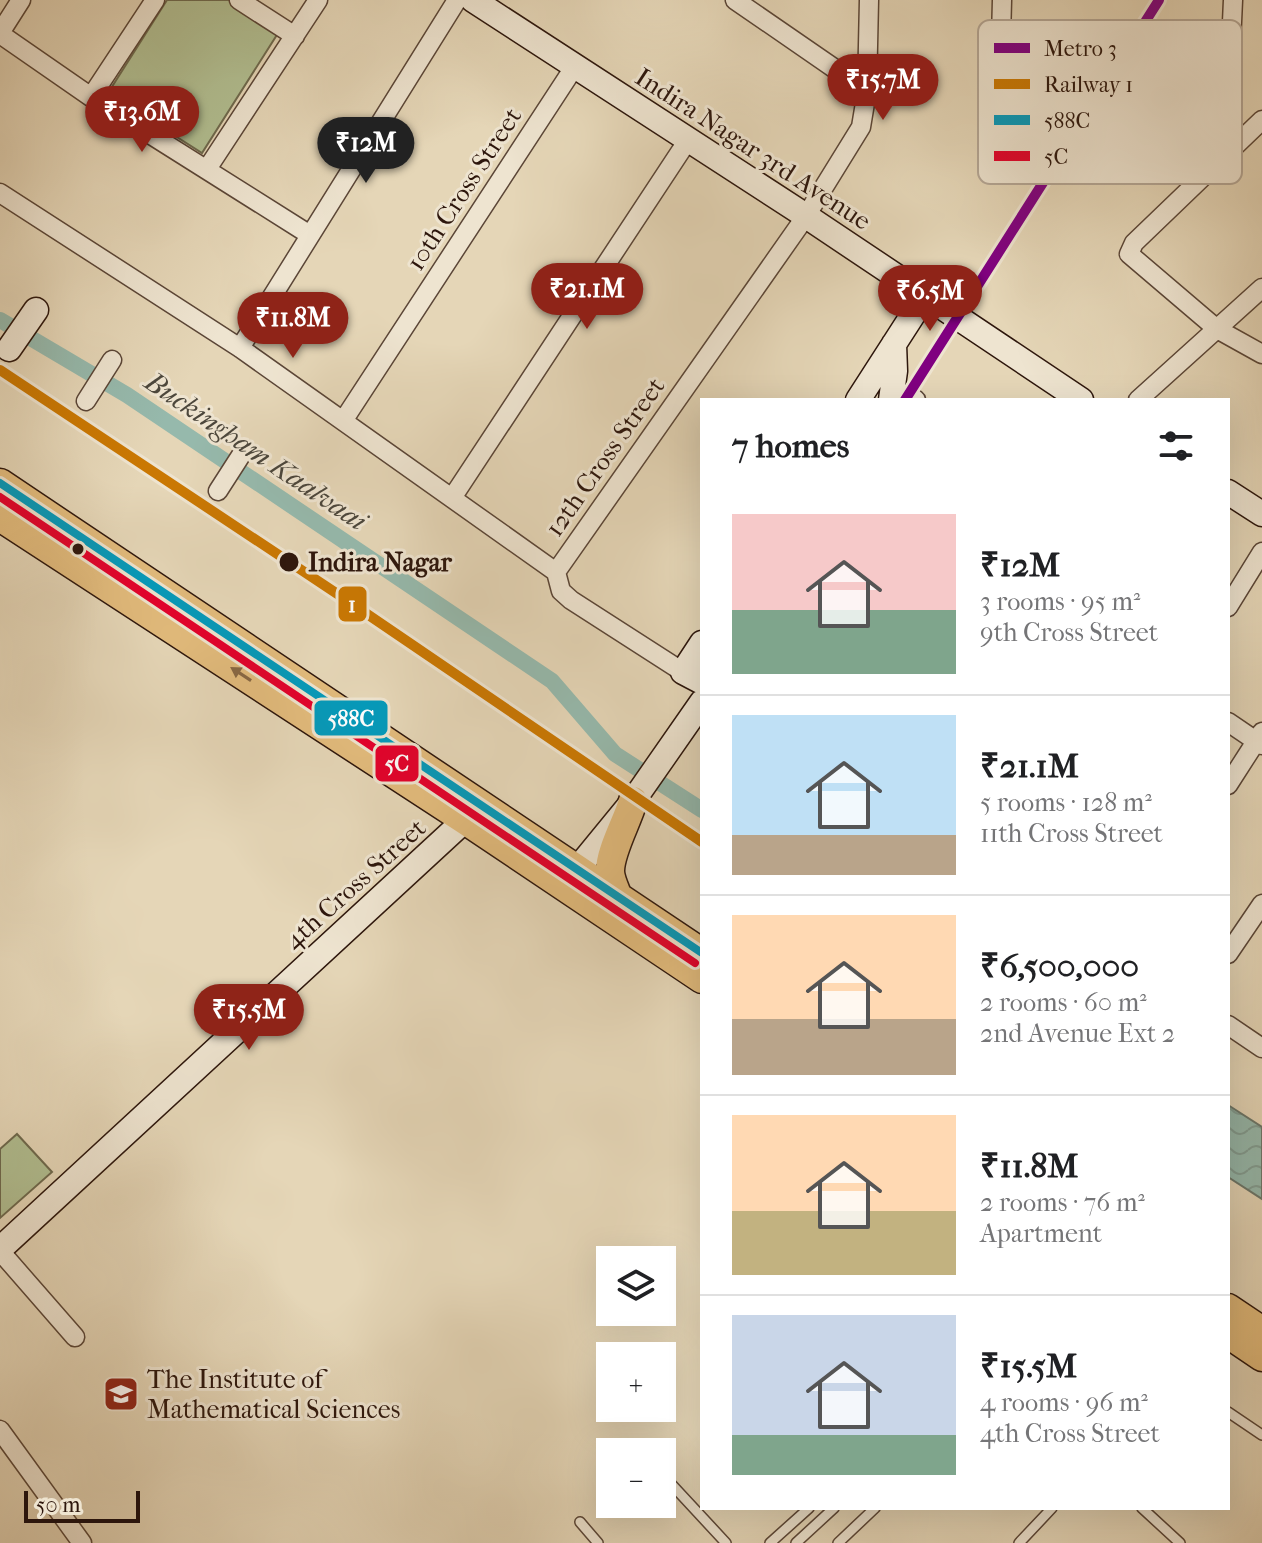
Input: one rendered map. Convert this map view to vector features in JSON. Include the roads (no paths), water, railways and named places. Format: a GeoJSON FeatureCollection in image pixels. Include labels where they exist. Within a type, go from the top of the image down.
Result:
{"type":"FeatureCollection","features":[{"type":"Feature","properties":{"kind":"main road"},"geometry":{"type":"LineString","coordinates":[[0,483],[570,877],[700,977]]}},
{"type":"Feature","properties":{"kind":"main road"},"geometry":{"type":"LineString","coordinates":[[0,517],[465,820],[570,877],[618,897],[700,952]]}},
{"type":"Feature","properties":{"kind":"main road"},"geometry":{"type":"LineString","coordinates":[[618,897],[610,873],[633,801]]}},
{"type":"Feature","properties":{"kind":"main road"},"geometry":{"type":"LineString","coordinates":[[1230,1309],[1262,1331]]}},
{"type":"Feature","properties":{"kind":"main road"},"geometry":{"type":"LineString","coordinates":[[1230,1335],[1262,1357]]}},
{"type":"Feature","properties":{"kind":"street"},"geometry":{"type":"LineString","coordinates":[[21,0],[0,34],[91,97],[310,235]]}},
{"type":"Feature","properties":{"kind":"street"},"geometry":{"type":"LineString","coordinates":[[91,97],[155,0]]}},
{"type":"Feature","properties":{"kind":"street"},"geometry":{"type":"LineString","coordinates":[[239,0],[295,36]]}},
{"type":"Feature","properties":{"kind":"street"},"geometry":{"type":"LineString","coordinates":[[207,169],[318,0]]}},
{"type":"Feature","properties":{"kind":"street"},"geometry":{"type":"LineString","coordinates":[[240,348],[457,0]]}},
{"type":"Feature","properties":{"kind":"street","name":"Indira Nagar 3rd Avenue"},"geometry":{"type":"LineString","coordinates":[[473,0],[806,216],[1078,398]]}},
{"type":"Feature","properties":{"kind":"street"},"geometry":{"type":"LineString","coordinates":[[735,0],[867,91]]}},
{"type":"Feature","properties":{"kind":"street","name":"12th Cross Street"},"geometry":{"type":"LineString","coordinates":[[556,572],[806,216],[861,127],[867,91],[869,0]]}},
{"type":"Feature","properties":{"kind":"street"},"geometry":{"type":"LineString","coordinates":[[1001,20],[1002,0]]}},
{"type":"Feature","properties":{"kind":"street"},"geometry":{"type":"LineString","coordinates":[[1232,20],[1233,0]]}},
{"type":"Feature","properties":{"kind":"street","name":"10th Cross Street"},"geometry":{"type":"LineString","coordinates":[[343,421],[575,66]]}},
{"type":"Feature","properties":{"kind":"street"},"geometry":{"type":"LineString","coordinates":[[1242,139],[1262,120]]}},
{"type":"Feature","properties":{"kind":"street"},"geometry":{"type":"LineString","coordinates":[[452,498],[688,140]]}},
{"type":"Feature","properties":{"kind":"street"},"geometry":{"type":"LineString","coordinates":[[1195,184],[1134,243],[1129,254],[1217,329],[1262,354]]}},
{"type":"Feature","properties":{"kind":"street"},"geometry":{"type":"LineString","coordinates":[[0,193],[240,348],[556,572],[561,591],[571,600],[693,677],[700,651]]}},
{"type":"Feature","properties":{"kind":"street"},"geometry":{"type":"LineString","coordinates":[[1140,398],[1262,288]]}},
{"type":"Feature","properties":{"kind":"street"},"geometry":{"type":"LineString","coordinates":[[859,398],[925,296]]}},
{"type":"Feature","properties":{"kind":"street"},"geometry":{"type":"LineString","coordinates":[[9,349],[36,310]]}},
{"type":"Feature","properties":{"kind":"street"},"geometry":{"type":"LineString","coordinates":[[894,344],[895,371],[906,398]]}},
{"type":"Feature","properties":{"kind":"street"},"geometry":{"type":"LineString","coordinates":[[86,401],[112,360]]}},
{"type":"Feature","properties":{"kind":"street"},"geometry":{"type":"LineString","coordinates":[[218,491],[245,449]]}},
{"type":"Feature","properties":{"kind":"street"},"geometry":{"type":"LineString","coordinates":[[1230,493],[1262,514]]}},
{"type":"Feature","properties":{"kind":"street"},"geometry":{"type":"LineString","coordinates":[[1230,604],[1262,552]]}},
{"type":"Feature","properties":{"kind":"street"},"geometry":{"type":"LineString","coordinates":[[570,877],[633,801],[700,705]]}},
{"type":"Feature","properties":{"kind":"street"},"geometry":{"type":"LineString","coordinates":[[1230,723],[1260,739],[1230,782]]}},
{"type":"Feature","properties":{"kind":"street","name":"4th Cross Street"},"geometry":{"type":"LineString","coordinates":[[0,1250],[465,820]]}},
{"type":"Feature","properties":{"kind":"street"},"geometry":{"type":"LineString","coordinates":[[1230,951],[1262,904]]}},
{"type":"Feature","properties":{"kind":"street"},"geometry":{"type":"LineString","coordinates":[[1230,1026],[1262,1048]]}},
{"type":"Feature","properties":{"kind":"street"},"geometry":{"type":"LineString","coordinates":[[0,1250],[75,1337]]}},
{"type":"Feature","properties":{"kind":"street"},"geometry":{"type":"LineString","coordinates":[[0,1430],[82,1543]]}},
{"type":"Feature","properties":{"kind":"lane"},"geometry":{"type":"LineString","coordinates":[[1230,1413],[1262,1435]]}},
{"type":"Feature","properties":{"kind":"lane"},"geometry":{"type":"LineString","coordinates":[[676,1489],[726,1543]]}},
{"type":"Feature","properties":{"kind":"lane"},"geometry":{"type":"LineString","coordinates":[[770,1543],[807,1510]]}},
{"type":"Feature","properties":{"kind":"lane"},"geometry":{"type":"LineString","coordinates":[[796,1543],[832,1510]]}},
{"type":"Feature","properties":{"kind":"lane"},"geometry":{"type":"LineString","coordinates":[[838,1543],[873,1510]]}},
{"type":"Feature","properties":{"kind":"lane"},"geometry":{"type":"LineString","coordinates":[[1019,1543],[1050,1510]]}},
{"type":"Feature","properties":{"kind":"lane"},"geometry":{"type":"LineString","coordinates":[[1144,1510],[1180,1543]]}},
{"type":"Feature","properties":{"kind":"lane"},"geometry":{"type":"LineString","coordinates":[[580,1522],[598,1543]]}},
{"type":"Feature","properties":{"kind":"water"},"geometry":{"type":"Polygon","coordinates":[[[1230,1106],[1262,1127],[1262,1199],[1230,1178],[1230,1106]]]}},
{"type":"Feature","properties":{"kind":"waterway","name":"Buckingham Kaalvaai"},"geometry":{"type":"LineString","coordinates":[[0,320],[127,395],[552,681],[615,754],[700,809]]}},
{"type":"Feature","properties":{"kind":"metro line","name":"3"},"geometry":{"type":"LineString","coordinates":[[1146,20],[1159,0]]}},
{"type":"Feature","properties":{"kind":"metro line","name":"3"},"geometry":{"type":"LineString","coordinates":[[906,398],[1042,184]]}},
{"type":"Feature","properties":{"kind":"rail line","name":"1"},"geometry":{"type":"LineString","coordinates":[[0,370],[345,599],[700,841]]}},
{"type":"Feature","properties":{"kind":"place","name":"Indira Nagar"},"geometry":{"type":"Point","coordinates":[289,562]}},
{"type":"Feature","properties":{"kind":"place","name":"The Institute of Mathematical Sciences"},"geometry":{"type":"Point","coordinates":[121,1394]}}]}
